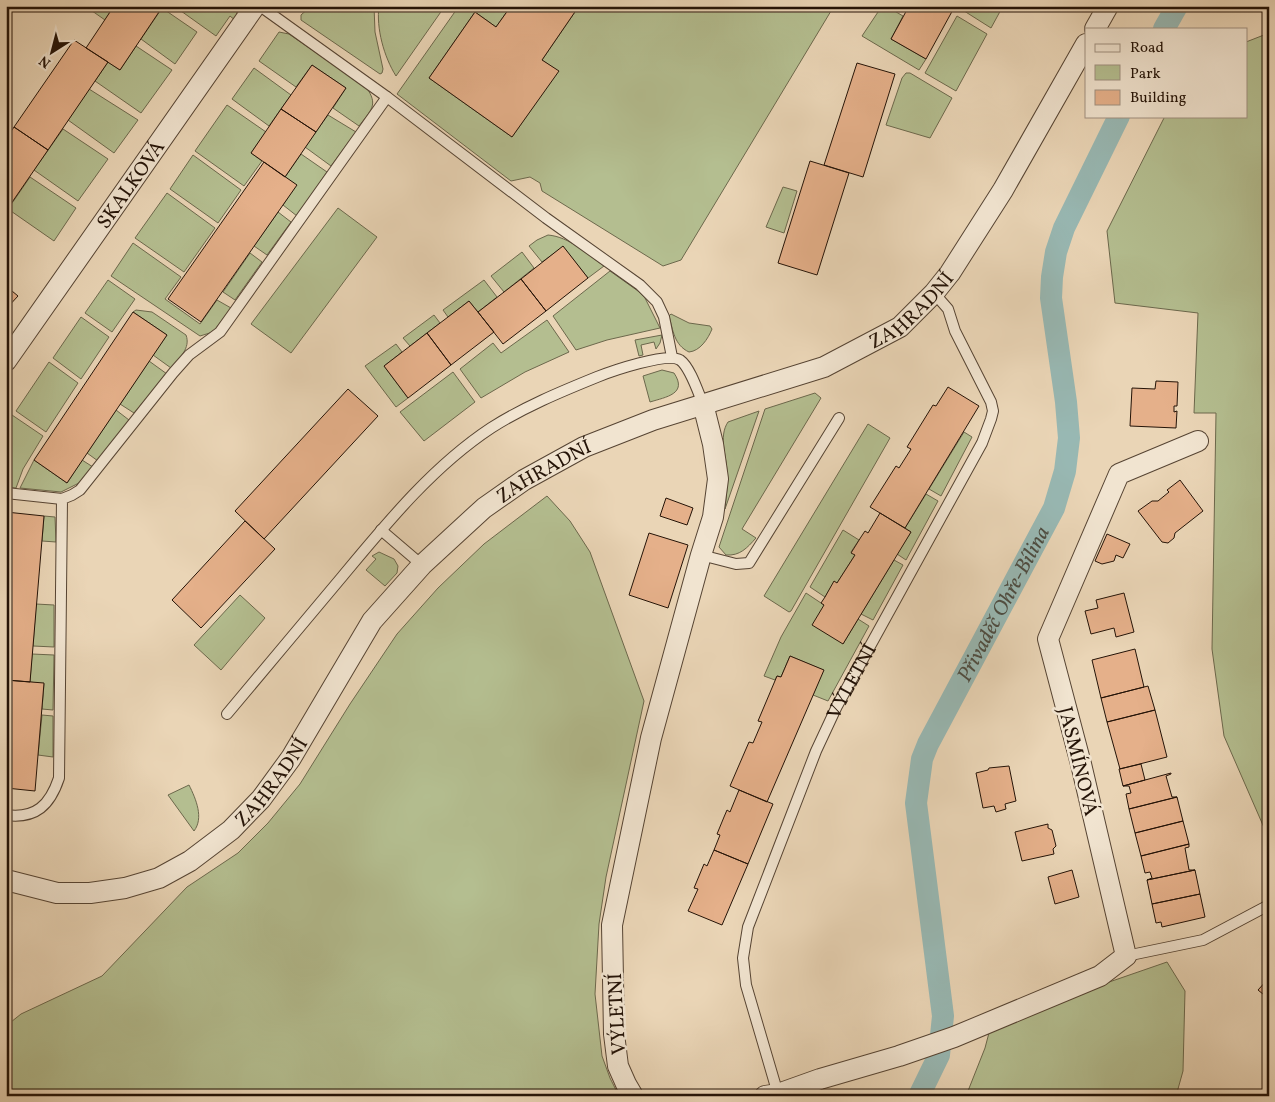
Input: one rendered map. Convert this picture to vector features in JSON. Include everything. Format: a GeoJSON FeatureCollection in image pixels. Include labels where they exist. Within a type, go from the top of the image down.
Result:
{"type":"FeatureCollection","features":[{"type":"Feature","properties":{"kind":"street","name":"SKALKOVÁ"},"geometry":{"type":"LineString","coordinates":[[6,361],[255,6]]}},
{"type":"Feature","properties":{"kind":"street"},"geometry":{"type":"LineString","coordinates":[[1096,28],[1108,6]]}},
{"type":"Feature","properties":{"kind":"street","name":"ZAHRADNÍ"},"geometry":{"type":"LineString","coordinates":[[6,880],[56,893],[90,894],[125,888],[159,878],[190,861],[231,830],[261,799],[291,758],[372,621],[422,565],[484,508],[533,475],[584,447],[653,420],[824,367],[900,327],[934,293],[950,273],[1003,190],[1085,46]]}},
{"type":"Feature","properties":{"kind":"street","name":"VÝLETNÍ"},"geometry":{"type":"LineString","coordinates":[[633,1096],[618,1066],[614,1034],[612,926],[651,738],[701,555],[714,517],[718,480],[713,444],[702,404]]}},
{"type":"Feature","properties":{"kind":"street","name":"JASMÍNOVÁ"},"geometry":{"type":"LineString","coordinates":[[1126,956],[1048,639],[1119,474],[1198,441]]}},
{"type":"Feature","properties":{"kind":"street"},"geometry":{"type":"LineString","coordinates":[[772,1095],[954,1037],[1100,976],[1126,956]]}},
{"type":"Feature","properties":{"kind":"lane"},"geometry":{"type":"LineString","coordinates":[[260,6],[387,97],[546,218],[640,285],[657,302],[664,317],[672,357]]}},
{"type":"Feature","properties":{"kind":"lane"},"geometry":{"type":"LineString","coordinates":[[6,493],[62,499],[80,490],[173,373],[189,355],[220,332],[387,97]]}},
{"type":"Feature","properties":{"kind":"lane","name":"VÝLETNÍ"},"geometry":{"type":"LineString","coordinates":[[772,1095],[746,985],[743,958],[748,927],[816,751],[837,706],[982,443],[993,411],[991,402],[955,331],[948,309],[934,293]]}},
{"type":"Feature","properties":{"kind":"lane"},"geometry":{"type":"LineString","coordinates":[[227,714],[381,530],[448,460],[491,428],[541,400],[605,374],[638,364],[672,357],[681,361],[688,368],[702,404]]}},
{"type":"Feature","properties":{"kind":"lane"},"geometry":{"type":"LineString","coordinates":[[701,555],[736,564],[749,563],[839,418]]}},
{"type":"Feature","properties":{"kind":"lane"},"geometry":{"type":"LineString","coordinates":[[6,815],[30,814],[47,803],[55,790],[59,778],[62,499]]}},
{"type":"Feature","properties":{"kind":"lane"},"geometry":{"type":"LineString","coordinates":[[381,530],[422,565]]}},
{"type":"Feature","properties":{"kind":"lane"},"geometry":{"type":"LineString","coordinates":[[1126,956],[1203,940],[1269,905]]}},
{"type":"Feature","properties":{"kind":"green space"},"geometry":{"type":"Polygon","coordinates":[[[85,6],[114,6],[105,20],[85,6]]]}},
{"type":"Feature","properties":{"kind":"green space"},"geometry":{"type":"Polygon","coordinates":[[[174,6],[235,6],[237,13],[236,21],[230,16],[216,36],[174,6]]]}},
{"type":"Feature","properties":{"kind":"green space"},"geometry":{"type":"Polygon","coordinates":[[[311,6],[374,6],[375,32],[383,69],[382,73],[380,74],[301,20],[301,15],[311,6]]]}},
{"type":"Feature","properties":{"kind":"green space"},"geometry":{"type":"Polygon","coordinates":[[[379,6],[445,6],[396,76],[382,42],[378,15],[379,6]]]}},
{"type":"Feature","properties":{"kind":"green space"},"geometry":{"type":"Polygon","coordinates":[[[459,6],[511,6],[496,27],[475,12],[429,78],[512,137],[558,71],[542,60],[579,6],[834,6],[681,260],[663,266],[542,191],[540,183],[530,177],[511,181],[397,94],[459,6]]]}},
{"type":"Feature","properties":{"kind":"green space"},"geometry":{"type":"Polygon","coordinates":[[[882,6],[886,6],[903,16],[891,39],[926,59],[919,70],[862,36],[882,6]]]}},
{"type":"Feature","properties":{"kind":"green space"},"geometry":{"type":"Polygon","coordinates":[[[963,6],[1003,6],[991,28],[961,9],[963,6]]]}},
{"type":"Feature","properties":{"kind":"green space"},"geometry":{"type":"Polygon","coordinates":[[[162,8],[197,32],[175,64],[141,39],[162,8]]]}},
{"type":"Feature","properties":{"kind":"green space"},"geometry":{"type":"Polygon","coordinates":[[[957,16],[987,34],[956,91],[925,73],[957,16]]]}},
{"type":"Feature","properties":{"kind":"green space"},"geometry":{"type":"Polygon","coordinates":[[[279,32],[289,34],[366,87],[373,103],[370,111],[359,126],[333,108],[346,88],[312,65],[296,87],[259,61],[279,32]]]}},
{"type":"Feature","properties":{"kind":"green space"},"geometry":{"type":"Polygon","coordinates":[[[1269,33],[1269,839],[1224,736],[1212,649],[1216,413],[1194,413],[1198,313],[1115,303],[1107,231],[1164,118],[1248,118],[1248,41],[1269,33]]]}},
{"type":"Feature","properties":{"kind":"green space"},"geometry":{"type":"Polygon","coordinates":[[[136,46],[172,70],[141,113],[95,81],[108,62],[120,70],[136,46]]]}},
{"type":"Feature","properties":{"kind":"green space"},"geometry":{"type":"Polygon","coordinates":[[[254,68],[291,95],[269,126],[232,99],[254,68]]]}},
{"type":"Feature","properties":{"kind":"green space"},"geometry":{"type":"Polygon","coordinates":[[[906,73],[910,73],[952,98],[930,138],[886,125],[902,78],[906,73]]]}},
{"type":"Feature","properties":{"kind":"green space"},"geometry":{"type":"Polygon","coordinates":[[[89,89],[138,120],[114,153],[68,120],[89,89]]]}},
{"type":"Feature","properties":{"kind":"green space"},"geometry":{"type":"Polygon","coordinates":[[[227,105],[266,132],[251,153],[262,161],[244,186],[195,151],[227,105]]]}},
{"type":"Feature","properties":{"kind":"green space"},"geometry":{"type":"Polygon","coordinates":[[[328,115],[356,132],[331,166],[305,147],[328,115]]]}},
{"type":"Feature","properties":{"kind":"green space"},"geometry":{"type":"Polygon","coordinates":[[[63,129],[108,159],[78,201],[34,170],[63,129]]]}},
{"type":"Feature","properties":{"kind":"green space"},"geometry":{"type":"Polygon","coordinates":[[[301,154],[327,172],[297,216],[283,205],[296,185],[285,177],[301,154]]]}},
{"type":"Feature","properties":{"kind":"green space"},"geometry":{"type":"Polygon","coordinates":[[[193,155],[241,190],[218,223],[170,189],[193,155]]]}},
{"type":"Feature","properties":{"kind":"green space"},"geometry":{"type":"Polygon","coordinates":[[[30,177],[76,208],[54,241],[8,209],[30,177]]]}},
{"type":"Feature","properties":{"kind":"green space"},"geometry":{"type":"Polygon","coordinates":[[[783,187],[797,191],[784,233],[766,227],[783,187]]]}},
{"type":"Feature","properties":{"kind":"green space"},"geometry":{"type":"Polygon","coordinates":[[[167,193],[215,228],[184,272],[135,238],[167,193]]]}},
{"type":"Feature","properties":{"kind":"green space"},"geometry":{"type":"Polygon","coordinates":[[[338,208],[377,237],[291,353],[251,324],[338,208]]]}},
{"type":"Feature","properties":{"kind":"green space"},"geometry":{"type":"Polygon","coordinates":[[[278,212],[291,222],[267,255],[254,246],[278,212]]]}},
{"type":"Feature","properties":{"kind":"green space"},"geometry":{"type":"Polygon","coordinates":[[[548,235],[564,239],[585,251],[604,266],[588,278],[563,247],[542,262],[529,246],[548,235]]]}},
{"type":"Feature","properties":{"kind":"green space"},"geometry":{"type":"Polygon","coordinates":[[[133,243],[181,277],[165,299],[200,324],[217,300],[231,308],[213,332],[200,336],[111,276],[133,243]]]}},
{"type":"Feature","properties":{"kind":"green space"},"geometry":{"type":"Polygon","coordinates":[[[522,252],[534,268],[504,292],[491,276],[522,252]]]}},
{"type":"Feature","properties":{"kind":"green space"},"geometry":{"type":"Polygon","coordinates":[[[250,253],[262,262],[235,300],[223,292],[250,253]]]}},
{"type":"Feature","properties":{"kind":"green space"},"geometry":{"type":"Polygon","coordinates":[[[610,271],[645,298],[660,328],[607,340],[576,350],[553,316],[610,271]]]}},
{"type":"Feature","properties":{"kind":"green space"},"geometry":{"type":"Polygon","coordinates":[[[108,280],[135,299],[112,332],[85,313],[108,280]]]}},
{"type":"Feature","properties":{"kind":"green space"},"geometry":{"type":"Polygon","coordinates":[[[484,280],[497,297],[478,312],[469,301],[448,317],[443,310],[484,280]]]}},
{"type":"Feature","properties":{"kind":"green space"},"geometry":{"type":"Polygon","coordinates":[[[136,310],[152,312],[186,335],[186,349],[171,368],[153,355],[167,335],[133,312],[136,310]]]}},
{"type":"Feature","properties":{"kind":"green space"},"geometry":{"type":"Polygon","coordinates":[[[671,314],[689,323],[710,326],[712,329],[700,347],[689,352],[680,345],[673,332],[669,316],[671,314]]]}},
{"type":"Feature","properties":{"kind":"green space"},"geometry":{"type":"Polygon","coordinates":[[[434,315],[440,323],[410,346],[403,338],[434,315]]]}},
{"type":"Feature","properties":{"kind":"green space"},"geometry":{"type":"Polygon","coordinates":[[[81,317],[109,337],[81,379],[53,358],[81,317]]]}},
{"type":"Feature","properties":{"kind":"green space"},"geometry":{"type":"Polygon","coordinates":[[[547,320],[569,352],[525,372],[481,398],[460,369],[493,343],[501,353],[547,320]]]}},
{"type":"Feature","properties":{"kind":"green space"},"geometry":{"type":"Polygon","coordinates":[[[662,335],[656,349],[654,342],[641,345],[643,355],[639,356],[635,340],[662,335]]]}},
{"type":"Feature","properties":{"kind":"green space"},"geometry":{"type":"Polygon","coordinates":[[[396,344],[402,352],[384,366],[408,398],[396,407],[365,366],[396,344]]]}},
{"type":"Feature","properties":{"kind":"green space"},"geometry":{"type":"Polygon","coordinates":[[[149,361],[167,374],[134,413],[120,404],[149,361]]]}},
{"type":"Feature","properties":{"kind":"green space"},"geometry":{"type":"Polygon","coordinates":[[[49,362],[78,383],[46,432],[16,411],[49,362]]]}},
{"type":"Feature","properties":{"kind":"green space"},"geometry":{"type":"Polygon","coordinates":[[[662,370],[674,373],[678,380],[677,390],[673,394],[650,402],[643,376],[662,370]]]}},
{"type":"Feature","properties":{"kind":"green space"},"geometry":{"type":"Polygon","coordinates":[[[453,372],[475,402],[424,441],[400,412],[453,372]]]}},
{"type":"Feature","properties":{"kind":"green space"},"geometry":{"type":"Polygon","coordinates":[[[815,393],[821,398],[742,529],[756,538],[739,553],[726,555],[719,547],[765,409],[815,393]]]}},
{"type":"Feature","properties":{"kind":"green space"},"geometry":{"type":"Polygon","coordinates":[[[116,410],[129,420],[98,461],[87,453],[116,410]]]}},
{"type":"Feature","properties":{"kind":"green space"},"geometry":{"type":"Polygon","coordinates":[[[759,411],[725,509],[727,467],[723,441],[725,428],[728,422],[759,411]]]}},
{"type":"Feature","properties":{"kind":"green space"},"geometry":{"type":"Polygon","coordinates":[[[12,415],[43,436],[23,469],[16,488],[6,487],[6,424],[12,415]]]}},
{"type":"Feature","properties":{"kind":"green space"},"geometry":{"type":"Polygon","coordinates":[[[868,424],[890,438],[789,612],[764,596],[868,424]]]}},
{"type":"Feature","properties":{"kind":"green space"},"geometry":{"type":"Polygon","coordinates":[[[964,432],[972,437],[941,496],[929,489],[964,432]]]}},
{"type":"Feature","properties":{"kind":"green space"},"geometry":{"type":"Polygon","coordinates":[[[34,460],[67,483],[82,460],[93,467],[79,483],[61,492],[20,488],[34,460]]]}},
{"type":"Feature","properties":{"kind":"green space"},"geometry":{"type":"Polygon","coordinates":[[[926,494],[938,501],[906,560],[897,554],[911,532],[905,528],[926,494]]]}},
{"type":"Feature","properties":{"kind":"green space"},"geometry":{"type":"Polygon","coordinates":[[[547,496],[570,521],[590,552],[644,701],[606,877],[599,924],[595,994],[602,1056],[619,1096],[6,1096],[6,1026],[21,1014],[102,976],[187,887],[238,853],[268,823],[300,784],[397,634],[438,588],[484,544],[547,496]]]}},
{"type":"Feature","properties":{"kind":"green space"},"geometry":{"type":"Polygon","coordinates":[[[44,516],[55,517],[56,542],[42,541],[44,516]]]}},
{"type":"Feature","properties":{"kind":"green space"},"geometry":{"type":"Polygon","coordinates":[[[843,530],[859,540],[851,552],[855,555],[837,583],[834,582],[825,597],[810,587],[843,530]]]}},
{"type":"Feature","properties":{"kind":"green space"},"geometry":{"type":"Polygon","coordinates":[[[379,552],[394,559],[398,566],[397,573],[385,586],[366,570],[376,559],[372,556],[379,552]]]}},
{"type":"Feature","properties":{"kind":"green space"},"geometry":{"type":"Polygon","coordinates":[[[894,560],[903,565],[873,620],[861,614],[894,560]]]}},
{"type":"Feature","properties":{"kind":"green space"},"geometry":{"type":"Polygon","coordinates":[[[806,593],[824,605],[843,644],[858,619],[869,626],[828,701],[813,695],[823,670],[790,656],[781,677],[777,676],[775,680],[764,676],[781,637],[806,593]]]}},
{"type":"Feature","properties":{"kind":"green space"},"geometry":{"type":"Polygon","coordinates":[[[240,595],[265,618],[221,670],[194,645],[240,595]]]}},
{"type":"Feature","properties":{"kind":"green space"},"geometry":{"type":"Polygon","coordinates":[[[36,604],[54,605],[54,647],[33,646],[36,604]]]}},
{"type":"Feature","properties":{"kind":"green space"},"geometry":{"type":"Polygon","coordinates":[[[32,654],[54,655],[53,710],[42,709],[44,684],[30,682],[32,654]]]}},
{"type":"Feature","properties":{"kind":"green space"},"geometry":{"type":"Polygon","coordinates":[[[42,715],[53,716],[53,757],[38,755],[42,715]]]}},
{"type":"Feature","properties":{"kind":"green space"},"geometry":{"type":"Polygon","coordinates":[[[189,785],[199,814],[194,831],[168,795],[189,785]]]}},
{"type":"Feature","properties":{"kind":"green space"},"geometry":{"type":"Polygon","coordinates":[[[1167,962],[1185,991],[1183,1071],[1176,1096],[966,1096],[985,1048],[990,1029],[1060,999],[1167,962]]]}},
{"type":"Feature","properties":{"kind":"building"},"geometry":{"type":"Polygon","coordinates":[[[114,6],[163,6],[120,70],[86,48],[114,6]]]}},
{"type":"Feature","properties":{"kind":"building"},"geometry":{"type":"Polygon","coordinates":[[[511,6],[579,6],[542,60],[559,71],[512,137],[429,78],[475,12],[496,27],[511,6]]]}},
{"type":"Feature","properties":{"kind":"building"},"geometry":{"type":"Polygon","coordinates":[[[909,6],[955,6],[926,59],[891,39],[909,6]]]}},
{"type":"Feature","properties":{"kind":"building"},"geometry":{"type":"Polygon","coordinates":[[[74,40],[108,62],[48,150],[14,127],[74,40]]]}},
{"type":"Feature","properties":{"kind":"building"},"geometry":{"type":"Polygon","coordinates":[[[857,63],[895,74],[863,177],[824,165],[857,63]]]}},
{"type":"Feature","properties":{"kind":"building"},"geometry":{"type":"Polygon","coordinates":[[[312,65],[346,88],[316,132],[281,109],[312,65]]]}},
{"type":"Feature","properties":{"kind":"building"},"geometry":{"type":"Polygon","coordinates":[[[281,109],[316,132],[285,177],[251,153],[281,109]]]}},
{"type":"Feature","properties":{"kind":"building"},"geometry":{"type":"Polygon","coordinates":[[[14,127],[48,150],[6,211],[6,139],[14,127]]]}},
{"type":"Feature","properties":{"kind":"building"},"geometry":{"type":"Polygon","coordinates":[[[810,161],[849,173],[817,275],[778,263],[810,161]]]}},
{"type":"Feature","properties":{"kind":"building"},"geometry":{"type":"Polygon","coordinates":[[[264,162],[297,185],[201,322],[168,299],[264,162]]]}},
{"type":"Feature","properties":{"kind":"building"},"geometry":{"type":"Polygon","coordinates":[[[563,246],[588,278],[546,311],[521,279],[563,246]]]}},
{"type":"Feature","properties":{"kind":"building"},"geometry":{"type":"Polygon","coordinates":[[[521,279],[546,311],[503,344],[478,312],[521,279]]]}},
{"type":"Feature","properties":{"kind":"building"},"geometry":{"type":"Polygon","coordinates":[[[6,286],[18,296],[6,309],[6,286]]]}},
{"type":"Feature","properties":{"kind":"building"},"geometry":{"type":"Polygon","coordinates":[[[469,301],[494,332],[451,365],[427,333],[469,301]]]}},
{"type":"Feature","properties":{"kind":"building"},"geometry":{"type":"Polygon","coordinates":[[[133,312],[167,335],[67,483],[34,460],[133,312]]]}},
{"type":"Feature","properties":{"kind":"building"},"geometry":{"type":"Polygon","coordinates":[[[427,333],[451,365],[408,398],[384,366],[427,333]]]}},
{"type":"Feature","properties":{"kind":"building"},"geometry":{"type":"Polygon","coordinates":[[[1156,381],[1178,382],[1177,406],[1174,406],[1174,412],[1177,411],[1176,428],[1130,426],[1132,388],[1155,389],[1156,381]]]}},
{"type":"Feature","properties":{"kind":"building"},"geometry":{"type":"Polygon","coordinates":[[[948,387],[979,406],[905,528],[870,507],[896,466],[899,468],[911,449],[907,447],[933,405],[936,406],[948,387]]]}},
{"type":"Feature","properties":{"kind":"building"},"geometry":{"type":"Polygon","coordinates":[[[348,389],[378,416],[264,539],[235,511],[348,389]]]}},
{"type":"Feature","properties":{"kind":"building"},"geometry":{"type":"Polygon","coordinates":[[[1180,480],[1203,511],[1175,533],[1174,538],[1168,543],[1162,542],[1138,511],[1152,501],[1158,501],[1169,492],[1167,490],[1180,480]]]}},
{"type":"Feature","properties":{"kind":"building"},"geometry":{"type":"Polygon","coordinates":[[[666,498],[693,508],[687,525],[660,516],[666,498]]]}},
{"type":"Feature","properties":{"kind":"building"},"geometry":{"type":"Polygon","coordinates":[[[6,512],[44,516],[30,682],[6,680],[6,512]]]}},
{"type":"Feature","properties":{"kind":"building"},"geometry":{"type":"Polygon","coordinates":[[[880,513],[911,532],[843,644],[812,625],[824,605],[821,603],[834,581],[837,583],[855,555],[851,553],[865,531],[868,533],[880,513]]]}},
{"type":"Feature","properties":{"kind":"building"},"geometry":{"type":"Polygon","coordinates":[[[245,521],[275,549],[201,628],[172,600],[245,521]]]}},
{"type":"Feature","properties":{"kind":"building"},"geometry":{"type":"Polygon","coordinates":[[[649,533],[688,545],[668,608],[629,595],[649,533]]]}},
{"type":"Feature","properties":{"kind":"building"},"geometry":{"type":"Polygon","coordinates":[[[1107,534],[1130,544],[1123,558],[1116,555],[1114,561],[1102,564],[1095,561],[1107,534]]]}},
{"type":"Feature","properties":{"kind":"building"},"geometry":{"type":"Polygon","coordinates":[[[1124,593],[1134,632],[1116,637],[1114,628],[1091,634],[1085,611],[1098,608],[1096,600],[1124,593]]]}},
{"type":"Feature","properties":{"kind":"building"},"geometry":{"type":"Polygon","coordinates":[[[1135,649],[1144,687],[1101,698],[1092,660],[1135,649]]]}},
{"type":"Feature","properties":{"kind":"building"},"geometry":{"type":"Polygon","coordinates":[[[790,656],[824,670],[767,802],[730,786],[749,742],[753,743],[762,722],[758,721],[777,676],[781,677],[790,656]]]}},
{"type":"Feature","properties":{"kind":"building"},"geometry":{"type":"Polygon","coordinates":[[[6,680],[44,683],[35,791],[6,788],[6,680]]]}},
{"type":"Feature","properties":{"kind":"building"},"geometry":{"type":"Polygon","coordinates":[[[1148,686],[1155,710],[1107,722],[1101,698],[1148,686]]]}},
{"type":"Feature","properties":{"kind":"building"},"geometry":{"type":"Polygon","coordinates":[[[1155,710],[1167,757],[1120,769],[1107,722],[1155,710]]]}},
{"type":"Feature","properties":{"kind":"building"},"geometry":{"type":"Polygon","coordinates":[[[1141,764],[1145,780],[1123,786],[1119,769],[1141,764]]]}},
{"type":"Feature","properties":{"kind":"building"},"geometry":{"type":"Polygon","coordinates":[[[1009,766],[1016,801],[1005,804],[1006,809],[996,812],[994,806],[983,808],[976,773],[988,770],[989,768],[1009,766]]]}},
{"type":"Feature","properties":{"kind":"building"},"geometry":{"type":"Polygon","coordinates":[[[1171,773],[1166,776],[1172,797],[1177,797],[1129,809],[1126,794],[1131,793],[1129,786],[1123,786],[1171,773]]]}},
{"type":"Feature","properties":{"kind":"building"},"geometry":{"type":"Polygon","coordinates":[[[739,790],[773,804],[748,864],[714,850],[720,835],[717,834],[724,817],[727,810],[730,812],[739,790]]]}},
{"type":"Feature","properties":{"kind":"building"},"geometry":{"type":"Polygon","coordinates":[[[1177,797],[1183,821],[1135,833],[1129,809],[1177,797]]]}},
{"type":"Feature","properties":{"kind":"building"},"geometry":{"type":"Polygon","coordinates":[[[1183,821],[1189,844],[1141,856],[1135,833],[1183,821]]]}},
{"type":"Feature","properties":{"kind":"building"},"geometry":{"type":"Polygon","coordinates":[[[1048,824],[1048,828],[1052,830],[1056,846],[1053,849],[1054,854],[1022,861],[1015,832],[1048,824]]]}},
{"type":"Feature","properties":{"kind":"building"},"geometry":{"type":"Polygon","coordinates":[[[1189,844],[1189,847],[1185,848],[1189,870],[1195,870],[1147,880],[1152,878],[1150,872],[1145,873],[1141,856],[1189,844]]]}},
{"type":"Feature","properties":{"kind":"building"},"geometry":{"type":"Polygon","coordinates":[[[714,850],[748,864],[722,925],[688,911],[698,889],[694,888],[704,864],[707,866],[714,850]]]}},
{"type":"Feature","properties":{"kind":"building"},"geometry":{"type":"Polygon","coordinates":[[[1072,870],[1079,897],[1055,904],[1048,877],[1072,870]]]}},
{"type":"Feature","properties":{"kind":"building"},"geometry":{"type":"Polygon","coordinates":[[[1195,870],[1200,894],[1152,904],[1147,880],[1195,870]]]}},
{"type":"Feature","properties":{"kind":"building"},"geometry":{"type":"Polygon","coordinates":[[[1200,894],[1205,917],[1162,927],[1161,922],[1156,923],[1152,904],[1200,894]]]}},
{"type":"Feature","properties":{"kind":"building"},"geometry":{"type":"Polygon","coordinates":[[[1269,972],[1269,999],[1258,990],[1268,979],[1265,976],[1269,972]]]}},
{"type":"Feature","properties":{"kind":"waterway","name":"Přivaděč Ohře-Bílina"},"geometry":{"type":"LineString","coordinates":[[1165,28],[1177,6]]}},
{"type":"Feature","properties":{"kind":"waterway","name":"Přivaděč Ohře-Bílina"},"geometry":{"type":"LineString","coordinates":[[919,1096],[939,1055],[943,1016],[916,803],[922,759],[928,744],[1054,508],[1065,471],[1069,438],[1066,402],[1051,298],[1056,252],[1064,228],[1118,118]]}}]}
